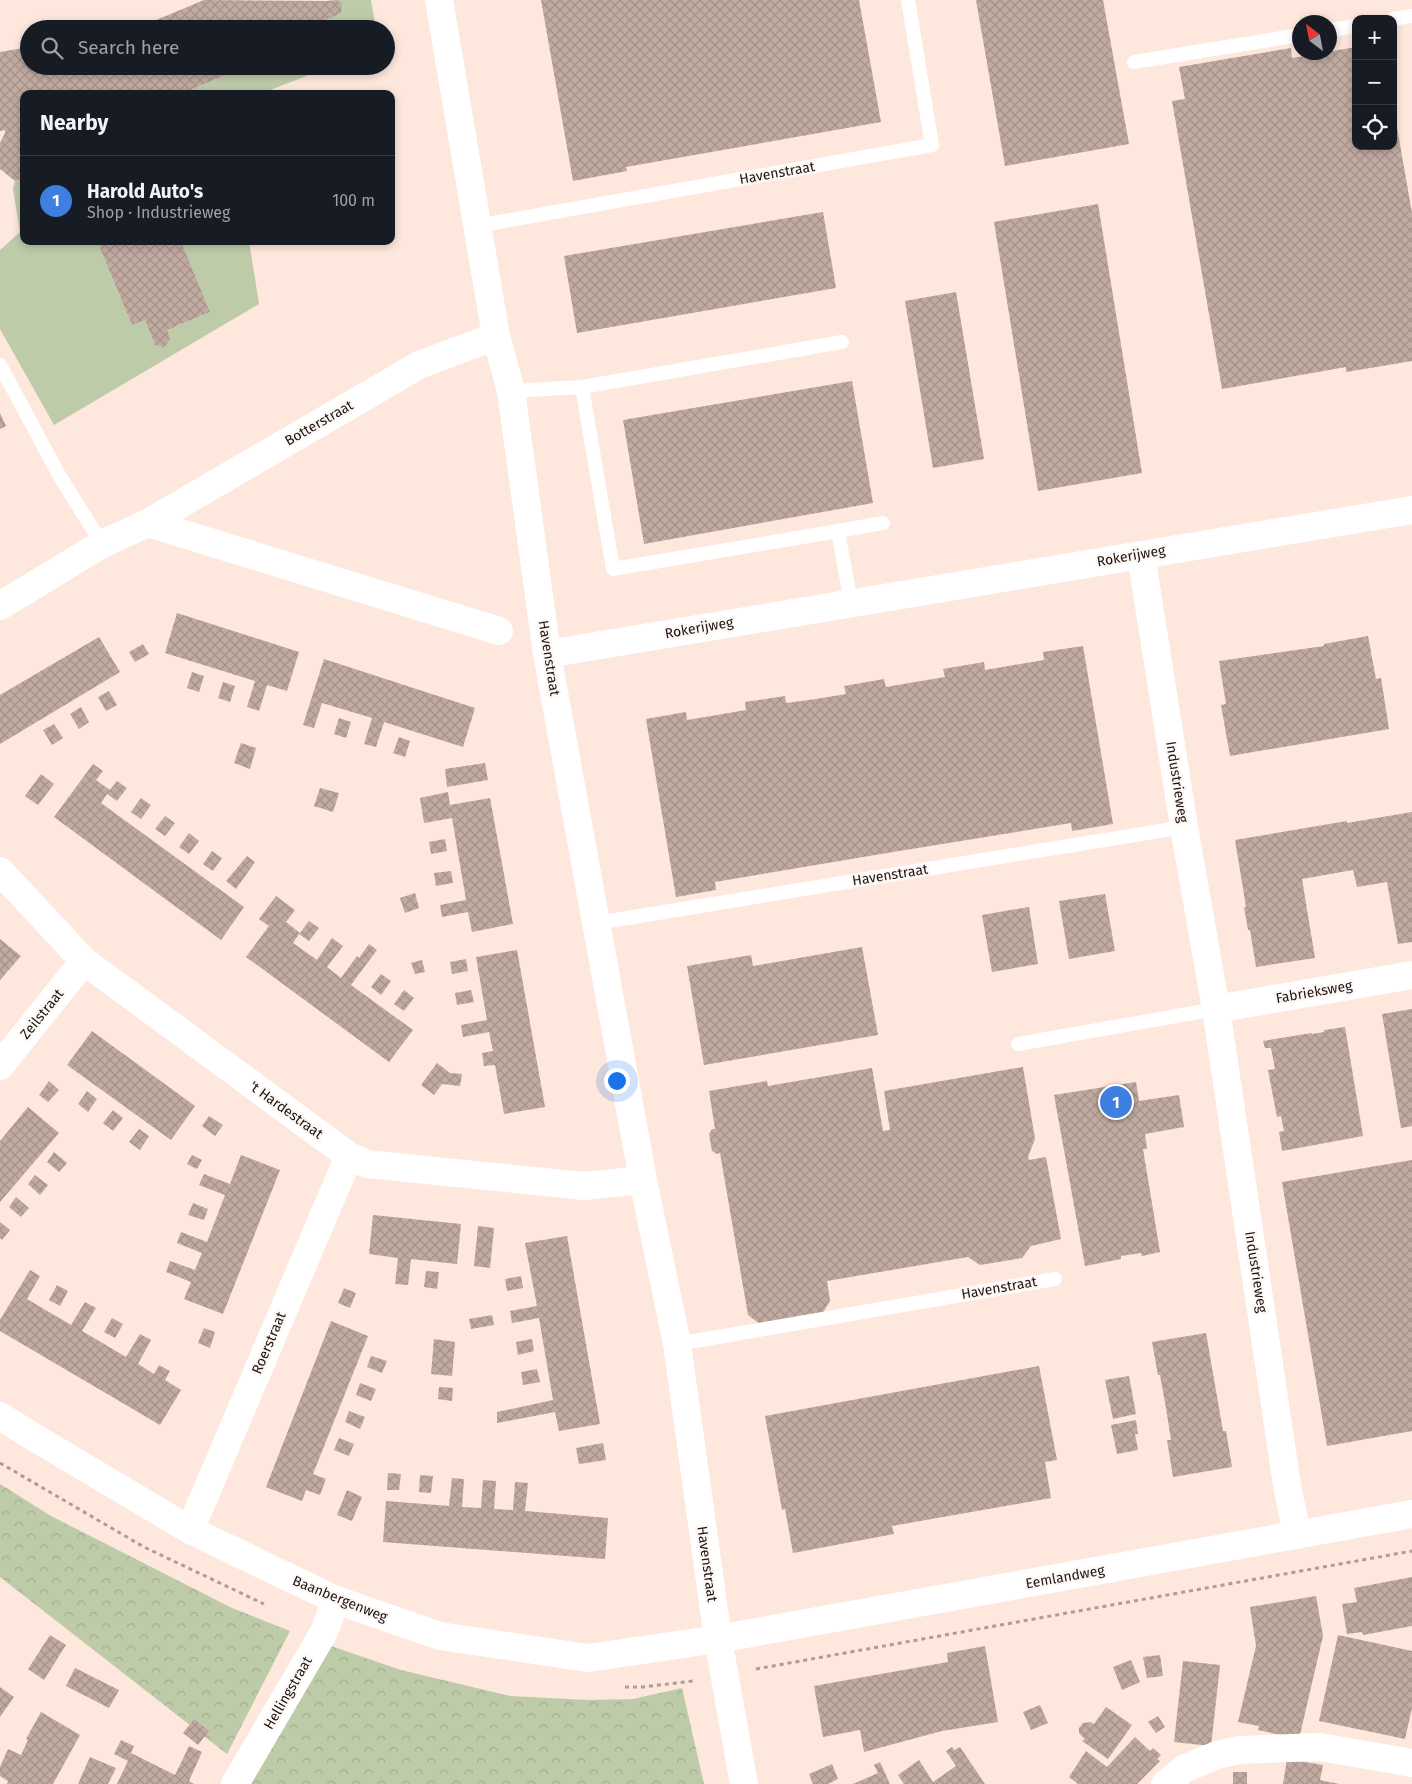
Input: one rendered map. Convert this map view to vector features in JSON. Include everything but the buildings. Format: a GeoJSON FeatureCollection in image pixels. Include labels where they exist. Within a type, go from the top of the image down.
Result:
{"type":"FeatureCollection","features":[{"type":"Feature","properties":{"kind":"street","name":"Havenstraat"},"geometry":{"type":"LineString","coordinates":[[439,0],[496,336],[511,391],[547,654],[643,1180],[677,1344],[718,1639],[744,1784]]}},
{"type":"Feature","properties":{"kind":"street","name":"Botterstraat"},"geometry":{"type":"LineString","coordinates":[[0,606],[102,544],[148,523],[419,365],[496,336]]}},
{"type":"Feature","properties":{"kind":"street","name":"Rokerijweg"},"geometry":{"type":"LineString","coordinates":[[547,654],[1412,510]]}},
{"type":"Feature","properties":{"kind":"street"},"geometry":{"type":"LineString","coordinates":[[148,523],[499,631]]}},
{"type":"Feature","properties":{"kind":"street","name":"Industrieweg"},"geometry":{"type":"LineString","coordinates":[[1142,555],[1184,827],[1216,1009],[1286,1475],[1297,1536]]}},
{"type":"Feature","properties":{"kind":"street","name":"'t Hardestraat"},"geometry":{"type":"LineString","coordinates":[[0,871],[84,961],[349,1156],[367,1164],[584,1186],[643,1180]]}},
{"type":"Feature","properties":{"kind":"street","name":"Zeilstraat"},"geometry":{"type":"LineString","coordinates":[[0,1066],[84,961]]}},
{"type":"Feature","properties":{"kind":"street","name":"Fabrieksweg"},"geometry":{"type":"LineString","coordinates":[[1216,1009],[1412,975]]}},
{"type":"Feature","properties":{"kind":"street","name":"Roerstraat"},"geometry":{"type":"LineString","coordinates":[[190,1530],[349,1156]]}},
{"type":"Feature","properties":{"kind":"street","name":"Baanbergenweg"},"geometry":{"type":"LineString","coordinates":[[0,1416],[190,1530],[336,1600],[440,1636],[588,1658],[718,1639]]}},
{"type":"Feature","properties":{"kind":"street","name":"Eemlandweg"},"geometry":{"type":"LineString","coordinates":[[718,1639],[1412,1514]]}},
{"type":"Feature","properties":{"kind":"street","name":"Hellingstraat"},"geometry":{"type":"LineString","coordinates":[[234,1784],[324,1632],[336,1600]]}},
{"type":"Feature","properties":{"kind":"street"},"geometry":{"type":"LineString","coordinates":[[1165,1784],[1184,1770],[1217,1755],[1239,1750],[1320,1747],[1412,1763]]}},
{"type":"Feature","properties":{"kind":"lane","name":"Havenstraat"},"geometry":{"type":"LineString","coordinates":[[477,226],[932,145],[908,0]]}},
{"type":"Feature","properties":{"kind":"lane"},"geometry":{"type":"LineString","coordinates":[[1397,18],[1412,16]]}},
{"type":"Feature","properties":{"kind":"lane"},"geometry":{"type":"LineString","coordinates":[[1337,29],[1352,27]]}},
{"type":"Feature","properties":{"kind":"lane"},"geometry":{"type":"LineString","coordinates":[[1134,62],[1292,36]]}},
{"type":"Feature","properties":{"kind":"lane"},"geometry":{"type":"LineString","coordinates":[[511,391],[582,387],[842,342]]}},
{"type":"Feature","properties":{"kind":"lane"},"geometry":{"type":"LineString","coordinates":[[0,365],[58,475],[102,544]]}},
{"type":"Feature","properties":{"kind":"lane"},"geometry":{"type":"LineString","coordinates":[[582,387],[613,570],[883,523]]}},
{"type":"Feature","properties":{"kind":"lane"},"geometry":{"type":"LineString","coordinates":[[838,531],[851,603]]}},
{"type":"Feature","properties":{"kind":"lane","name":"Havenstraat"},"geometry":{"type":"LineString","coordinates":[[597,923],[1184,827]]}},
{"type":"Feature","properties":{"kind":"lane"},"geometry":{"type":"LineString","coordinates":[[1018,1044],[1216,1009]]}},
{"type":"Feature","properties":{"kind":"lane","name":"Havenstraat"},"geometry":{"type":"LineString","coordinates":[[677,1344],[1055,1279]]}},
{"type":"Feature","properties":{"kind":"green space"},"geometry":{"type":"Polygon","coordinates":[[[337,0],[371,0],[374,20],[322,20],[342,4],[337,0]]]}},
{"type":"Feature","properties":{"kind":"green space"},"geometry":{"type":"Polygon","coordinates":[[[226,75],[309,75],[270,90],[190,90],[226,75]]]}},
{"type":"Feature","properties":{"kind":"green space"},"geometry":{"type":"Polygon","coordinates":[[[20,179],[20,232],[13,189],[15,181],[20,179]]]}},
{"type":"Feature","properties":{"kind":"green space"},"geometry":{"type":"Polygon","coordinates":[[[20,232],[20,245],[99,245],[132,325],[145,320],[155,345],[167,330],[210,312],[183,245],[250,245],[259,304],[54,425],[0,329],[0,250],[20,232]]]}},
{"type":"Feature","properties":{"kind":"green space"},"geometry":{"type":"Polygon","coordinates":[[[0,1484],[51,1516],[232,1608],[290,1631],[227,1754],[0,1577],[0,1484]]]}},
{"type":"Feature","properties":{"kind":"green space"},"geometry":{"type":"Polygon","coordinates":[[[328,1645],[401,1670],[510,1696],[588,1700],[633,1699],[682,1688],[704,1784],[249,1784],[328,1645]]]}},
{"type":"Feature","properties":{"kind":"place","name":"Harold Auto's"},"geometry":{"type":"Point","coordinates":[1116,1102]}}]}
